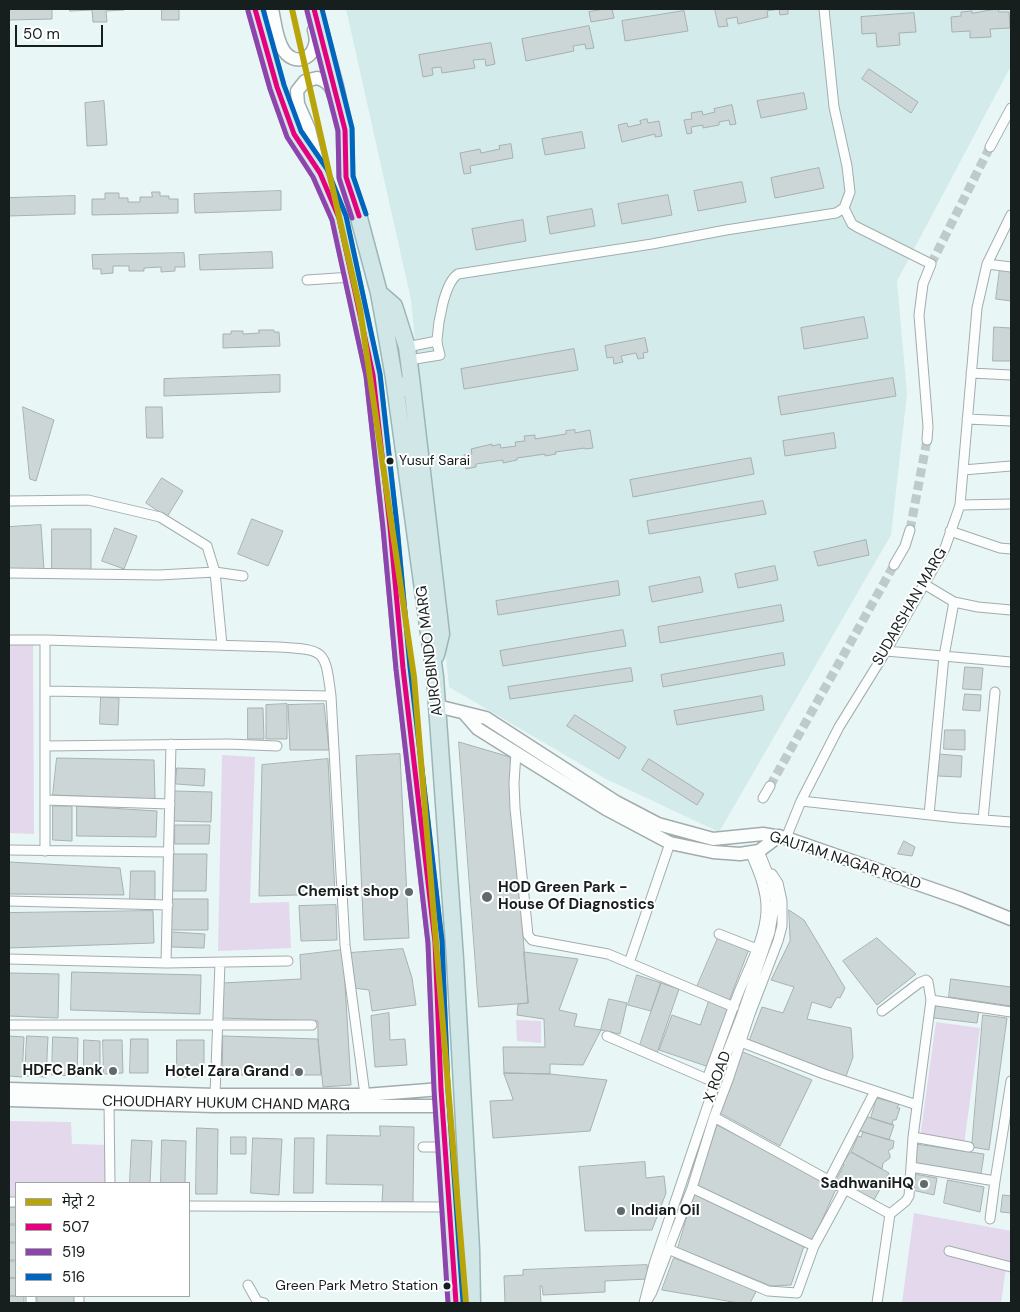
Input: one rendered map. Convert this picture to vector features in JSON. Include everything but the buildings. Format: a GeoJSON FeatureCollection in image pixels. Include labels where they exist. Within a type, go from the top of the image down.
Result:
{"type":"FeatureCollection","features":[{"type":"Feature","properties":{"kind":"highway","name":"AUROBINDO MARG"},"geometry":{"type":"LineString","coordinates":[[255,9],[276,87],[294,134],[320,173],[339,218],[373,375],[403,668],[435,942],[441,1089],[456,1303]]}},
{"type":"Feature","properties":{"kind":"highway","name":"AUROBINDO MARG"},"geometry":{"type":"LineString","coordinates":[[314,9],[345,130],[346,177],[379,292],[398,405],[433,665],[455,959],[471,1249],[472,1303]]}},
{"type":"Feature","properties":{"kind":"highway"},"geometry":{"type":"LineString","coordinates":[[379,292],[394,306],[408,353],[441,634],[433,665]]}},
{"type":"Feature","properties":{"kind":"highway"},"geometry":{"type":"LineString","coordinates":[[398,405],[411,378]]}},
{"type":"Feature","properties":{"kind":"street"},"geometry":{"type":"LineString","coordinates":[[272,9],[282,47],[290,57],[296,58],[308,56],[316,46],[316,34],[306,9]]}},
{"type":"Feature","properties":{"kind":"street"},"geometry":{"type":"LineString","coordinates":[[408,353],[440,356],[437,341],[447,290],[453,277],[458,274],[836,213],[844,208],[850,192],[847,166],[834,107],[824,9]]}},
{"type":"Feature","properties":{"kind":"street"},"geometry":{"type":"LineString","coordinates":[[320,173],[309,129],[296,97],[297,91],[304,81],[317,78],[328,83],[332,88],[346,177]]}},
{"type":"Feature","properties":{"kind":"street"},"geometry":{"type":"LineString","coordinates":[[990,147],[1011,108]]}},
{"type":"Feature","properties":{"kind":"street"},"geometry":{"type":"LineString","coordinates":[[844,208],[852,224],[931,264],[923,284],[919,315],[928,427],[927,440]]}},
{"type":"Feature","properties":{"kind":"street","name":"SUDARSHAN MARG"},"geometry":{"type":"LineString","coordinates":[[782,837],[839,727],[886,652],[945,548],[960,504],[976,308],[987,264],[1011,215]]}},
{"type":"Feature","properties":{"kind":"street"},"geometry":{"type":"LineString","coordinates":[[987,264],[1011,267]]}},
{"type":"Feature","properties":{"kind":"street"},"geometry":{"type":"LineString","coordinates":[[307,280],[352,277]]}},
{"type":"Feature","properties":{"kind":"street"},"geometry":{"type":"LineString","coordinates":[[408,353],[437,341]]}},
{"type":"Feature","properties":{"kind":"street"},"geometry":{"type":"LineString","coordinates":[[971,373],[1011,374]]}},
{"type":"Feature","properties":{"kind":"street"},"geometry":{"type":"LineString","coordinates":[[967,419],[1011,421]]}},
{"type":"Feature","properties":{"kind":"street"},"geometry":{"type":"LineString","coordinates":[[963,470],[1011,466]]}},
{"type":"Feature","properties":{"kind":"street"},"geometry":{"type":"LineString","coordinates":[[9,501],[88,500],[160,517],[207,546],[215,572],[222,645]]}},
{"type":"Feature","properties":{"kind":"street"},"geometry":{"type":"LineString","coordinates":[[960,504],[1011,504]]}},
{"type":"Feature","properties":{"kind":"street"},"geometry":{"type":"LineString","coordinates":[[894,566],[905,546],[910,530]]}},
{"type":"Feature","properties":{"kind":"street"},"geometry":{"type":"LineString","coordinates":[[950,530],[1000,548],[1011,549]]}},
{"type":"Feature","properties":{"kind":"street"},"geometry":{"type":"LineString","coordinates":[[9,573],[159,575],[215,572],[243,576]]}},
{"type":"Feature","properties":{"kind":"street"},"geometry":{"type":"LineString","coordinates":[[924,584],[954,602],[978,607],[1011,610]]}},
{"type":"Feature","properties":{"kind":"street"},"geometry":{"type":"LineString","coordinates":[[929,815],[944,656],[954,602]]}},
{"type":"Feature","properties":{"kind":"street"},"geometry":{"type":"LineString","coordinates":[[9,640],[285,647],[315,652],[322,656],[326,663],[331,696],[346,945],[365,1094]]}},
{"type":"Feature","properties":{"kind":"street"},"geometry":{"type":"LineString","coordinates":[[45,640],[45,851]]}},
{"type":"Feature","properties":{"kind":"street"},"geometry":{"type":"LineString","coordinates":[[886,652],[1011,662]]}},
{"type":"Feature","properties":{"kind":"street"},"geometry":{"type":"LineString","coordinates":[[45,691],[331,696]]}},
{"type":"Feature","properties":{"kind":"street"},"geometry":{"type":"LineString","coordinates":[[984,820],[995,692]]}},
{"type":"Feature","properties":{"kind":"street","name":"GAUTAM NAGAR ROAD"},"geometry":{"type":"LineString","coordinates":[[437,706],[486,718],[616,802],[658,824],[713,839],[763,834],[782,837],[961,899],[1011,919]]}},
{"type":"Feature","properties":{"kind":"street"},"geometry":{"type":"LineString","coordinates":[[463,712],[478,729],[606,809],[670,843],[713,852],[740,854],[755,851],[782,837]]}},
{"type":"Feature","properties":{"kind":"street"},"geometry":{"type":"LineString","coordinates":[[45,746],[171,744],[277,746]]}},
{"type":"Feature","properties":{"kind":"street"},"geometry":{"type":"LineString","coordinates":[[166,963],[171,744]]}},
{"type":"Feature","properties":{"kind":"street"},"geometry":{"type":"LineString","coordinates":[[516,753],[515,808],[528,935],[532,940],[608,954],[734,1007]]}},
{"type":"Feature","properties":{"kind":"street"},"geometry":{"type":"LineString","coordinates":[[763,798],[770,786]]}},
{"type":"Feature","properties":{"kind":"street"},"geometry":{"type":"LineString","coordinates":[[45,800],[170,804]]}},
{"type":"Feature","properties":{"kind":"street"},"geometry":{"type":"LineString","coordinates":[[801,801],[1011,822]]}},
{"type":"Feature","properties":{"kind":"street"},"geometry":{"type":"LineString","coordinates":[[629,963],[670,843]]}},
{"type":"Feature","properties":{"kind":"street"},"geometry":{"type":"LineString","coordinates":[[9,850],[169,852]]}},
{"type":"Feature","properties":{"kind":"street"},"geometry":{"type":"LineString","coordinates":[[607,1036],[707,1079],[757,949],[766,913],[766,900],[755,851]]}},
{"type":"Feature","properties":{"kind":"street","name":"X ROAD"},"geometry":{"type":"LineString","coordinates":[[644,1303],[654,1264],[715,1084],[741,1017],[770,932],[775,901],[766,865],[755,851]]}},
{"type":"Feature","properties":{"kind":"street"},"geometry":{"type":"LineString","coordinates":[[644,1303],[652,1292],[692,1188],[714,1117],[774,955],[782,926],[782,901],[778,883],[766,865]]}},
{"type":"Feature","properties":{"kind":"street"},"geometry":{"type":"LineString","coordinates":[[9,902],[168,905]]}},
{"type":"Feature","properties":{"kind":"street"},"geometry":{"type":"LineString","coordinates":[[719,934],[757,949]]}},
{"type":"Feature","properties":{"kind":"street"},"geometry":{"type":"LineString","coordinates":[[9,959],[166,963],[288,961]]}},
{"type":"Feature","properties":{"kind":"street"},"geometry":{"type":"LineString","coordinates":[[215,1095],[220,963]]}},
{"type":"Feature","properties":{"kind":"street"},"geometry":{"type":"LineString","coordinates":[[877,1303],[890,1214],[906,1202],[909,1196],[913,1137],[931,1000],[930,986],[926,980],[923,981],[882,1011]]}},
{"type":"Feature","properties":{"kind":"street"},"geometry":{"type":"LineString","coordinates":[[931,1000],[1011,1012]]}},
{"type":"Feature","properties":{"kind":"street"},"geometry":{"type":"LineString","coordinates":[[9,1025],[312,1025]]}},
{"type":"Feature","properties":{"kind":"street"},"geometry":{"type":"LineString","coordinates":[[741,1042],[824,1074],[917,1105]]}},
{"type":"Feature","properties":{"kind":"street"},"geometry":{"type":"LineString","coordinates":[[990,1219],[994,1182],[1011,1081]]}},
{"type":"Feature","properties":{"kind":"street","name":"CHOUDHARY HUKUM CHAND MARG"},"geometry":{"type":"LineString","coordinates":[[9,1089],[215,1095],[365,1094],[441,1089]]}},
{"type":"Feature","properties":{"kind":"street"},"geometry":{"type":"LineString","coordinates":[[829,1180],[875,1090]]}},
{"type":"Feature","properties":{"kind":"street","name":"CHOUDHARY HUKUM CHAND MARG"},"geometry":{"type":"LineString","coordinates":[[9,1100],[224,1106],[443,1106]]}},
{"type":"Feature","properties":{"kind":"street"},"geometry":{"type":"LineString","coordinates":[[108,1103],[110,1182]]}},
{"type":"Feature","properties":{"kind":"street"},"geometry":{"type":"LineString","coordinates":[[714,1117],[890,1214]]}},
{"type":"Feature","properties":{"kind":"street"},"geometry":{"type":"LineString","coordinates":[[913,1137],[969,1147]]}},
{"type":"Feature","properties":{"kind":"street"},"geometry":{"type":"LineString","coordinates":[[423,1147],[446,1147]]}},
{"type":"Feature","properties":{"kind":"street"},"geometry":{"type":"LineString","coordinates":[[911,1167],[994,1182]]}},
{"type":"Feature","properties":{"kind":"street"},"geometry":{"type":"LineString","coordinates":[[692,1188],[814,1246]]}},
{"type":"Feature","properties":{"kind":"street"},"geometry":{"type":"LineString","coordinates":[[668,1249],[768,1292],[797,1293],[814,1246],[845,1189]]}},
{"type":"Feature","properties":{"kind":"street"},"geometry":{"type":"LineString","coordinates":[[190,1206],[221,1208],[450,1207]]}},
{"type":"Feature","properties":{"kind":"street"},"geometry":{"type":"LineString","coordinates":[[949,1251],[1011,1267]]}},
{"type":"Feature","properties":{"kind":"street"},"geometry":{"type":"LineString","coordinates":[[248,1285],[257,1301],[264,1303]]}},
{"type":"Feature","properties":{"kind":"shaded area"},"geometry":{"type":"Polygon","coordinates":[[[346,9],[1011,9],[1011,66],[897,281],[907,394],[891,535],[719,832],[606,779],[449,687],[411,300],[346,9]]]}},
{"type":"Feature","properties":{"kind":"shaded area"},"geometry":{"type":"Polygon","coordinates":[[[9,640],[33,641],[34,834],[9,833],[9,640]]]}},
{"type":"Feature","properties":{"kind":"shaded area"},"geometry":{"type":"Polygon","coordinates":[[[222,755],[255,757],[250,903],[289,902],[291,948],[218,951],[222,755]]]}},
{"type":"Feature","properties":{"kind":"shaded area"},"geometry":{"type":"Polygon","coordinates":[[[516,1020],[541,1021],[541,1043],[517,1041],[516,1020]]]}},
{"type":"Feature","properties":{"kind":"shaded area"},"geometry":{"type":"Polygon","coordinates":[[[936,1022],[980,1028],[964,1144],[920,1138],[936,1022]]]}},
{"type":"Feature","properties":{"kind":"shaded area"},"geometry":{"type":"Polygon","coordinates":[[[9,1121],[71,1122],[72,1144],[108,1145],[106,1182],[15,1182],[15,1196],[9,1197],[9,1121]]]}},
{"type":"Feature","properties":{"kind":"shaded area"},"geometry":{"type":"Polygon","coordinates":[[[914,1213],[1011,1231],[1011,1266],[1006,1268],[1001,1303],[902,1303],[914,1213]]]}},
{"type":"Feature","properties":{"kind":"tunnel"},"geometry":{"type":"LineString","coordinates":[[931,264],[990,147]]}},
{"type":"Feature","properties":{"kind":"tunnel"},"geometry":{"type":"LineString","coordinates":[[910,530],[927,440]]}},
{"type":"Feature","properties":{"kind":"tunnel"},"geometry":{"type":"LineString","coordinates":[[770,786],[894,565]]}},
{"type":"Feature","properties":{"kind":"metro line","name":"2"},"geometry":{"type":"LineString","coordinates":[[292,9],[360,309],[414,677],[466,1303]]}},
{"type":"Feature","properties":{"kind":"transit line","name":"507"},"geometry":{"type":"LineString","coordinates":[[255,9],[277,87],[294,134],[320,173],[339,218],[373,375],[403,668],[435,942],[441,1089],[456,1303]]}},
{"type":"Feature","properties":{"kind":"transit line","name":"516"},"geometry":{"type":"LineString","coordinates":[[263,9],[284,85],[301,131],[327,169],[346,216],[380,374],[410,667],[442,941],[448,1089],[463,1302]]}},
{"type":"Feature","properties":{"kind":"transit line","name":"507"},"geometry":{"type":"LineString","coordinates":[[314,9],[345,130],[346,177],[359,216]]}},
{"type":"Feature","properties":{"kind":"transit line","name":"516"},"geometry":{"type":"LineString","coordinates":[[322,9],[352,128],[353,176],[366,214]]}},
{"type":"Feature","properties":{"kind":"transit line","name":"519"},"geometry":{"type":"LineString","coordinates":[[248,11],[270,89],[287,137],[313,177],[332,220],[366,376],[396,669],[428,943],[434,1090],[448,1303]]}},
{"type":"Feature","properties":{"kind":"transit line","name":"519"},"geometry":{"type":"LineString","coordinates":[[307,11],[338,131],[339,178],[352,218]]}},
{"type":"Feature","properties":{"kind":"place","name":"Yusuf Sarai"},"geometry":{"type":"Point","coordinates":[390,461]}},
{"type":"Feature","properties":{"kind":"place","name":"Chemist shop"},"geometry":{"type":"Point","coordinates":[409,892]}},
{"type":"Feature","properties":{"kind":"place","name":"HOD Green Park - House Of Diagnostics"},"geometry":{"type":"Point","coordinates":[487,897]}},
{"type":"Feature","properties":{"kind":"place","name":"HDFC Bank"},"geometry":{"type":"Point","coordinates":[113,1071]}},
{"type":"Feature","properties":{"kind":"place","name":"Hotel Zara Grand"},"geometry":{"type":"Point","coordinates":[299,1072]}},
{"type":"Feature","properties":{"kind":"place","name":"SadhwaniHQ"},"geometry":{"type":"Point","coordinates":[924,1184]}},
{"type":"Feature","properties":{"kind":"place","name":"Indian Oil"},"geometry":{"type":"Point","coordinates":[621,1211]}},
{"type":"Feature","properties":{"kind":"place","name":"Green Park Metro Station"},"geometry":{"type":"Point","coordinates":[447,1286]}}]}
